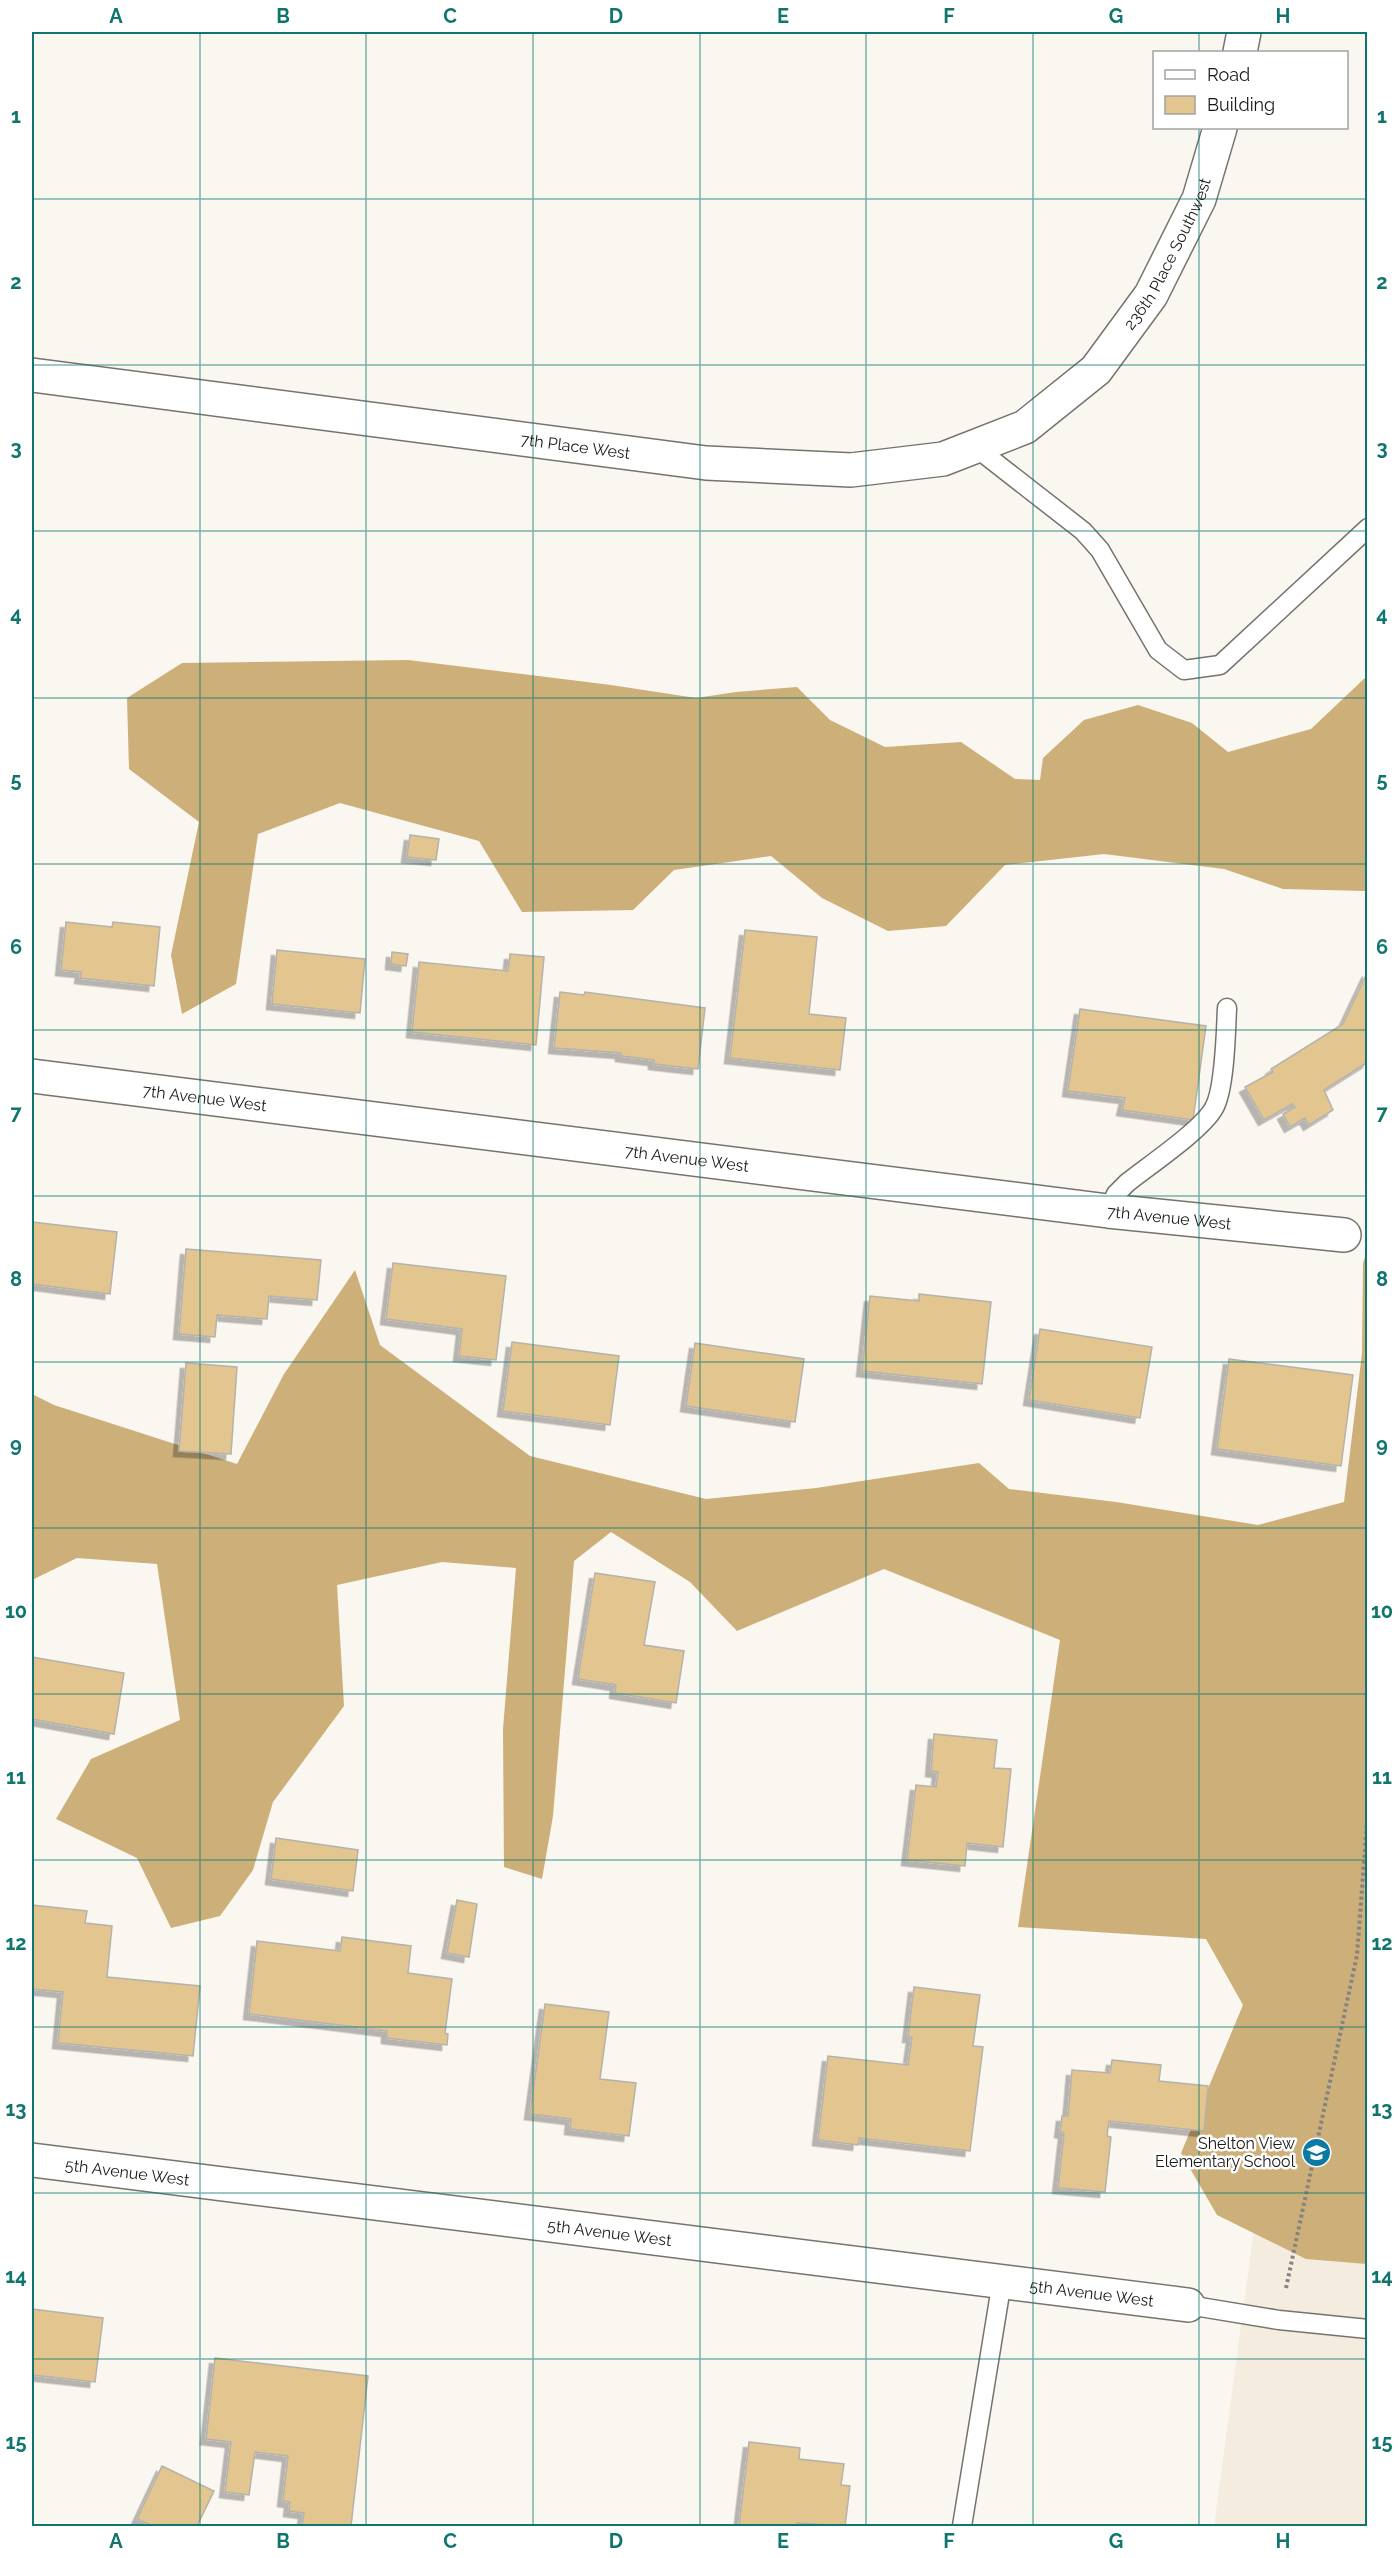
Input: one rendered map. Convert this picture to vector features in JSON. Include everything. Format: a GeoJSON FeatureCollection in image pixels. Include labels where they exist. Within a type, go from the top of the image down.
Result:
{"type":"FeatureCollection","features":[{"type":"Feature","properties":{"kind":"street"},"geometry":{"type":"LineString","coordinates":[[1240,51],[1244,32]]}},
{"type":"Feature","properties":{"kind":"street","name":"236th Place Southwest"},"geometry":{"type":"LineString","coordinates":[[1096,370],[1151,295],[1199,199],[1220,129]]}},
{"type":"Feature","properties":{"kind":"street","name":"7th Place West"},"geometry":{"type":"LineString","coordinates":[[32,375],[706,463],[851,470],[943,459],[1024,426],[1096,370]]}},
{"type":"Feature","properties":{"kind":"street","name":"7th Avenue West"},"geometry":{"type":"LineString","coordinates":[[32,1076],[1108,1211],[1344,1235]]}},
{"type":"Feature","properties":{"kind":"street","name":"5th Avenue West"},"geometry":{"type":"LineString","coordinates":[[32,2160],[1188,2305]]}},
{"type":"Feature","properties":{"kind":"lane"},"geometry":{"type":"LineString","coordinates":[[974,446],[1083,531],[1100,550],[1158,650],[1184,670],[1220,665],[1368,528]]}},
{"type":"Feature","properties":{"kind":"lane"},"geometry":{"type":"LineString","coordinates":[[1108,1211],[1116,1194],[1127,1183],[1199,1125],[1215,1107],[1222,1070],[1227,1008]]}},
{"type":"Feature","properties":{"kind":"lane"},"geometry":{"type":"LineString","coordinates":[[962,2526],[1002,2282]]}},
{"type":"Feature","properties":{"kind":"lane"},"geometry":{"type":"LineString","coordinates":[[1188,2305],[1279,2320],[1368,2329]]}},
{"type":"Feature","properties":{"kind":"path"},"geometry":{"type":"LineString","coordinates":[[1279,2320],[1358,1954],[1368,1810]]}},
{"type":"Feature","properties":{"kind":"shaded area"},"geometry":{"type":"Polygon","coordinates":[[[408,660],[696,698],[797,687],[830,720],[885,747],[961,742],[1015,779],[1040,780],[1043,758],[1084,720],[1138,705],[1192,723],[1228,752],[1311,729],[1367,676],[1367,891],[1283,889],[1224,869],[1104,854],[1005,865],[946,926],[888,931],[822,898],[771,856],[674,870],[633,910],[522,912],[479,841],[340,803],[258,834],[236,984],[182,1014],[171,955],[199,822],[129,769],[127,698],[182,663],[408,660]]]}},
{"type":"Feature","properties":{"kind":"shaded area"},"geometry":{"type":"Polygon","coordinates":[[[1367,1250],[1367,2264],[1306,2259],[1217,2215],[1181,2153],[1243,2005],[1206,1939],[1018,1927],[1060,1640],[884,1569],[737,1631],[690,1582],[611,1532],[574,1561],[553,1816],[542,1879],[504,1867],[503,1729],[516,1568],[442,1562],[337,1585],[344,1706],[273,1802],[253,1870],[220,1916],[171,1928],[137,1858],[56,1819],[91,1759],[180,1720],[157,1564],[77,1558],[32,1580],[32,1394],[54,1405],[237,1464],[284,1374],[355,1270],[380,1345],[530,1456],[706,1499],[816,1488],[979,1463],[1009,1489],[1116,1502],[1258,1525],[1344,1502],[1362,1353],[1363,1263],[1367,1250]]]}},
{"type":"Feature","properties":{"kind":"shaded area","name":"Shelton View Elementary School"},"geometry":{"type":"Polygon","coordinates":[[[1316,1770],[1367,1777],[1367,2526],[1214,2526],[1316,1770]]]}},
{"type":"Feature","properties":{"kind":"building"},"geometry":{"type":"Polygon","coordinates":[[[410,835],[439,839],[436,860],[407,857],[410,835]]]}},
{"type":"Feature","properties":{"kind":"building"},"geometry":{"type":"Polygon","coordinates":[[[66,922],[112,927],[113,922],[160,927],[154,986],[80,978],[81,972],[61,970],[66,922]]]}},
{"type":"Feature","properties":{"kind":"building"},"geometry":{"type":"Polygon","coordinates":[[[745,930],[817,937],[809,1014],[846,1018],[840,1070],[730,1058],[745,930]]]}},
{"type":"Feature","properties":{"kind":"building"},"geometry":{"type":"Polygon","coordinates":[[[277,950],[365,959],[360,1013],[272,1004],[277,950]]]}},
{"type":"Feature","properties":{"kind":"building"},"geometry":{"type":"Polygon","coordinates":[[[392,952],[408,954],[406,966],[391,964],[392,952]]]}},
{"type":"Feature","properties":{"kind":"building"},"geometry":{"type":"Polygon","coordinates":[[[510,954],[544,957],[536,1045],[412,1032],[419,962],[508,971],[510,954]]]}},
{"type":"Feature","properties":{"kind":"building"},"geometry":{"type":"Polygon","coordinates":[[[1368,971],[1368,1062],[1324,1090],[1333,1110],[1309,1125],[1305,1118],[1290,1127],[1283,1114],[1295,1107],[1292,1104],[1264,1120],[1245,1087],[1273,1072],[1271,1069],[1343,1024],[1368,971]]]}},
{"type":"Feature","properties":{"kind":"building"},"geometry":{"type":"Polygon","coordinates":[[[560,992],[584,995],[585,992],[705,1008],[698,1069],[654,1064],[654,1060],[621,1056],[621,1053],[554,1048],[560,992]]]}},
{"type":"Feature","properties":{"kind":"building"},"geometry":{"type":"Polygon","coordinates":[[[1080,1009],[1206,1026],[1193,1120],[1122,1110],[1125,1098],[1068,1091],[1080,1009]]]}},
{"type":"Feature","properties":{"kind":"building"},"geometry":{"type":"Polygon","coordinates":[[[32,1222],[117,1232],[110,1294],[32,1284],[32,1222]]]}},
{"type":"Feature","properties":{"kind":"building"},"geometry":{"type":"Polygon","coordinates":[[[186,1249],[321,1260],[317,1300],[269,1296],[267,1319],[217,1315],[215,1337],[179,1334],[186,1249]]]}},
{"type":"Feature","properties":{"kind":"building"},"geometry":{"type":"Polygon","coordinates":[[[393,1263],[506,1276],[496,1360],[459,1356],[462,1329],[386,1319],[393,1263]]]}},
{"type":"Feature","properties":{"kind":"building"},"geometry":{"type":"Polygon","coordinates":[[[919,1294],[991,1302],[982,1384],[862,1371],[870,1296],[919,1301],[919,1294]]]}},
{"type":"Feature","properties":{"kind":"building"},"geometry":{"type":"Polygon","coordinates":[[[1040,1329],[1152,1347],[1140,1418],[1029,1400],[1040,1329]]]}},
{"type":"Feature","properties":{"kind":"building"},"geometry":{"type":"Polygon","coordinates":[[[512,1342],[619,1356],[610,1425],[503,1411],[512,1342]]]}},
{"type":"Feature","properties":{"kind":"building"},"geometry":{"type":"Polygon","coordinates":[[[695,1343],[804,1359],[795,1422],[686,1406],[695,1343]]]}},
{"type":"Feature","properties":{"kind":"building"},"geometry":{"type":"Polygon","coordinates":[[[1229,1359],[1353,1375],[1341,1466],[1217,1449],[1229,1359]]]}},
{"type":"Feature","properties":{"kind":"building"},"geometry":{"type":"Polygon","coordinates":[[[186,1363],[237,1367],[231,1454],[179,1451],[186,1363]]]}},
{"type":"Feature","properties":{"kind":"building"},"geometry":{"type":"Polygon","coordinates":[[[595,1573],[655,1582],[644,1645],[684,1651],[676,1703],[615,1693],[616,1685],[578,1679],[595,1573]]]}},
{"type":"Feature","properties":{"kind":"building"},"geometry":{"type":"Polygon","coordinates":[[[32,1657],[124,1673],[114,1734],[32,1719],[32,1657]]]}},
{"type":"Feature","properties":{"kind":"building"},"geometry":{"type":"Polygon","coordinates":[[[934,1734],[997,1740],[994,1768],[1011,1769],[1003,1847],[967,1843],[965,1866],[907,1860],[916,1785],[936,1787],[938,1772],[931,1771],[934,1734]]]}},
{"type":"Feature","properties":{"kind":"building"},"geometry":{"type":"Polygon","coordinates":[[[276,1838],[358,1850],[353,1891],[271,1879],[276,1838]]]}},
{"type":"Feature","properties":{"kind":"building"},"geometry":{"type":"Polygon","coordinates":[[[457,1900],[477,1904],[469,1957],[447,1953],[457,1900]]]}},
{"type":"Feature","properties":{"kind":"building"},"geometry":{"type":"Polygon","coordinates":[[[32,1905],[87,1911],[85,1923],[112,1926],[107,1977],[200,1986],[193,2056],[58,2043],[63,1992],[32,1989],[32,1905]]]}},
{"type":"Feature","properties":{"kind":"building"},"geometry":{"type":"Polygon","coordinates":[[[342,1937],[411,1946],[408,1973],[452,1979],[445,2033],[448,2034],[447,2045],[387,2038],[387,2031],[249,2014],[257,1941],[340,1951],[342,1937]]]}},
{"type":"Feature","properties":{"kind":"building"},"geometry":{"type":"Polygon","coordinates":[[[914,1987],[980,1995],[973,2046],[983,2047],[970,2151],[859,2138],[858,2145],[818,2140],[828,2056],[908,2065],[912,2037],[908,2037],[914,1987]]]}},
{"type":"Feature","properties":{"kind":"building"},"geometry":{"type":"Polygon","coordinates":[[[545,2004],[609,2012],[600,2079],[636,2083],[629,2136],[570,2129],[571,2119],[530,2114],[545,2004]]]}},
{"type":"Feature","properties":{"kind":"building"},"geometry":{"type":"Polygon","coordinates":[[[1112,2060],[1161,2065],[1159,2081],[1208,2086],[1204,2131],[1109,2121],[1107,2136],[1111,2137],[1105,2192],[1058,2188],[1064,2133],[1060,2132],[1062,2116],[1068,2116],[1072,2070],[1110,2073],[1112,2060]]]}},
{"type":"Feature","properties":{"kind":"building"},"geometry":{"type":"Polygon","coordinates":[[[32,2309],[103,2318],[95,2382],[33,2375],[32,2386],[32,2309]]]}},
{"type":"Feature","properties":{"kind":"building"},"geometry":{"type":"Polygon","coordinates":[[[215,2358],[368,2376],[351,2526],[302,2526],[304,2513],[289,2511],[290,2502],[283,2501],[288,2456],[255,2452],[249,2495],[225,2492],[231,2442],[206,2439],[215,2358]]]}},
{"type":"Feature","properties":{"kind":"building"},"geometry":{"type":"Polygon","coordinates":[[[749,2442],[800,2448],[799,2459],[844,2464],[841,2485],[850,2486],[845,2526],[797,2523],[796,2526],[739,2526],[749,2442]]]}},
{"type":"Feature","properties":{"kind":"building"},"geometry":{"type":"Polygon","coordinates":[[[162,2466],[214,2491],[197,2526],[153,2526],[137,2519],[162,2466]]]}},
{"type":"Feature","properties":{"kind":"place","name":"Shelton View Elementary School"},"geometry":{"type":"Point","coordinates":[1316,2152]}}]}
